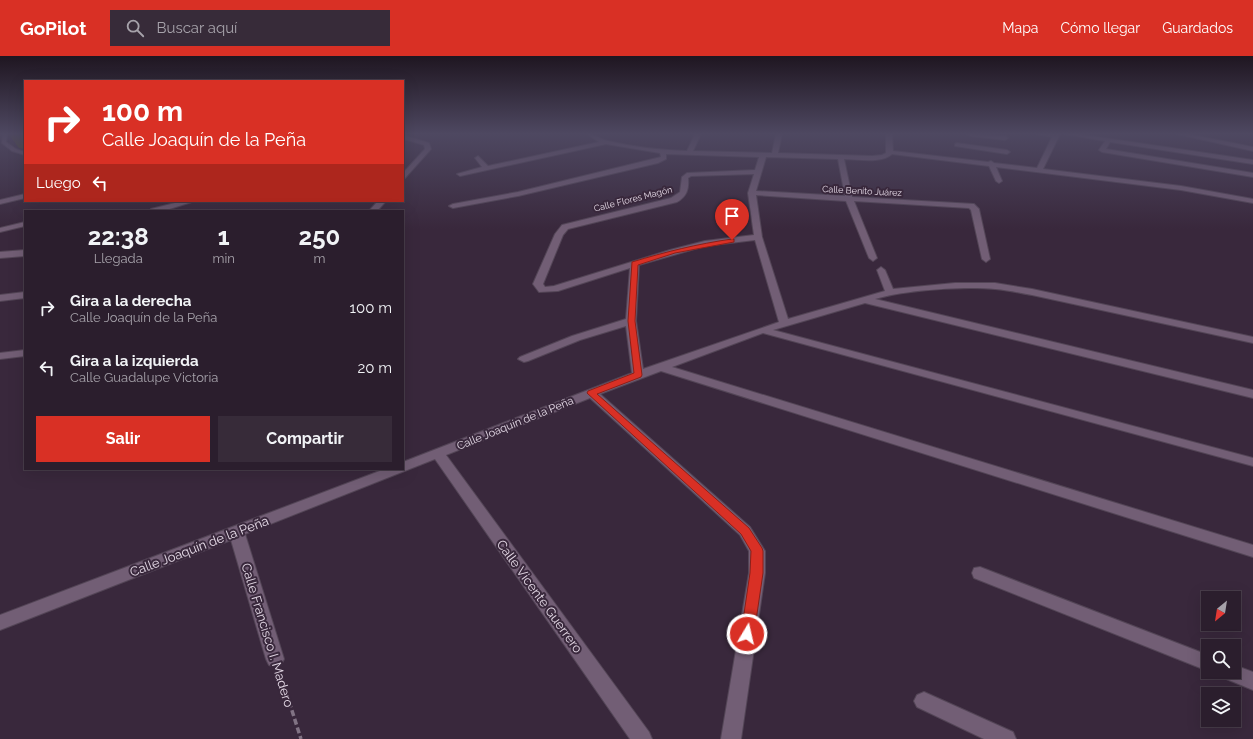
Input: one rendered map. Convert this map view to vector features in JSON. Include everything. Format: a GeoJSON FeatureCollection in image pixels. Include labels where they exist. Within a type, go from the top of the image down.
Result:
{"type":"FeatureCollection","features":[{"type":"Feature","properties":{"kind":"street"},"geometry":{"type":"LineString","coordinates":[[404,176],[413,166]]}},
{"type":"Feature","properties":{"kind":"street"},"geometry":{"type":"LineString","coordinates":[[460,174],[496,166]]}},
{"type":"Feature","properties":{"kind":"street"},"geometry":{"type":"LineString","coordinates":[[453,206],[518,194],[637,166]]}},
{"type":"Feature","properties":{"kind":"street"},"geometry":{"type":"LineString","coordinates":[[760,166],[752,193],[758,237],[784,322]]}},
{"type":"Feature","properties":{"kind":"street"},"geometry":{"type":"LineString","coordinates":[[843,166],[849,199],[873,258]]}},
{"type":"Feature","properties":{"kind":"street"},"geometry":{"type":"LineString","coordinates":[[992,166],[999,181]]}},
{"type":"Feature","properties":{"kind":"street"},"geometry":{"type":"LineString","coordinates":[[1014,166],[1181,188],[1253,201]]}},
{"type":"Feature","properties":{"kind":"street"},"geometry":{"type":"LineString","coordinates":[[1198,166],[1253,175]]}},
{"type":"Feature","properties":{"kind":"street","name":"Calle Flores Magón"},"geometry":{"type":"LineString","coordinates":[[634,264],[555,289],[542,290],[538,284],[559,234],[566,228],[674,200],[682,196],[686,190],[685,177],[689,174],[758,172]]}},
{"type":"Feature","properties":{"kind":"street","name":"Calle Benito Juárez"},"geometry":{"type":"LineString","coordinates":[[752,193],[971,206],[975,209],[986,259]]}},
{"type":"Feature","properties":{"kind":"street"},"geometry":{"type":"LineString","coordinates":[[0,202],[24,196]]}},
{"type":"Feature","properties":{"kind":"street"},"geometry":{"type":"LineString","coordinates":[[158,210],[186,202]]}},
{"type":"Feature","properties":{"kind":"street"},"geometry":{"type":"LineString","coordinates":[[374,210],[381,202]]}},
{"type":"Feature","properties":{"kind":"street"},"geometry":{"type":"LineString","coordinates":[[0,230],[24,224]]}},
{"type":"Feature","properties":{"kind":"street"},"geometry":{"type":"LineString","coordinates":[[638,375],[631,321],[634,264],[705,244],[758,237]]}},
{"type":"Feature","properties":{"kind":"street"},"geometry":{"type":"LineString","coordinates":[[0,255],[24,253]]}},
{"type":"Feature","properties":{"kind":"street"},"geometry":{"type":"LineString","coordinates":[[881,270],[890,292]]}},
{"type":"Feature","properties":{"kind":"street","name":"Calle Joaquín de la Peña"},"geometry":{"type":"LineString","coordinates":[[404,467],[638,375],[784,322],[890,292],[955,286],[995,286],[1032,292],[1253,340]]}},
{"type":"Feature","properties":{"kind":"street"},"geometry":{"type":"LineString","coordinates":[[0,298],[24,296]]}},
{"type":"Feature","properties":{"kind":"street"},"geometry":{"type":"LineString","coordinates":[[865,300],[1253,394]]}},
{"type":"Feature","properties":{"kind":"street"},"geometry":{"type":"LineString","coordinates":[[524,359],[576,338],[631,321]]}},
{"type":"Feature","properties":{"kind":"street"},"geometry":{"type":"LineString","coordinates":[[762,330],[1253,462]]}},
{"type":"Feature","properties":{"kind":"street"},"geometry":{"type":"LineString","coordinates":[[0,356],[24,353]]}},
{"type":"Feature","properties":{"kind":"street"},"geometry":{"type":"LineString","coordinates":[[661,367],[1253,551]]}},
{"type":"Feature","properties":{"kind":"street"},"geometry":{"type":"LineString","coordinates":[[591,393],[745,531],[757,551],[756,573],[731,739]]}},
{"type":"Feature","properties":{"kind":"street","name":"Calle Vicente Guerrero"},"geometry":{"type":"LineString","coordinates":[[438,454],[642,739]]}},
{"type":"Feature","properties":{"kind":"street","name":"Calle Joaquín de la Peña"},"geometry":{"type":"LineString","coordinates":[[0,623],[395,470]]}},
{"type":"Feature","properties":{"kind":"street","name":"Calle Francisco I. Madero"},"geometry":{"type":"LineString","coordinates":[[236,531],[275,659]]}},
{"type":"Feature","properties":{"kind":"street"},"geometry":{"type":"LineString","coordinates":[[980,573],[1201,660]]}},
{"type":"Feature","properties":{"kind":"street"},"geometry":{"type":"LineString","coordinates":[[1241,676],[1253,681]]}},
{"type":"Feature","properties":{"kind":"street"},"geometry":{"type":"LineString","coordinates":[[924,701],[1006,739]]}},
{"type":"Feature","properties":{"kind":"path","name":"Calle Francisco I. Madero"},"geometry":{"type":"LineString","coordinates":[[275,659],[301,739]]}},
{"type":"Feature","properties":{"kind":"route"},"geometry":{"type":"LineString","coordinates":[[732,240],[705,244],[634,264],[631,321],[638,375],[591,393],[745,531],[757,551],[756,573],[747,634]]}}]}
